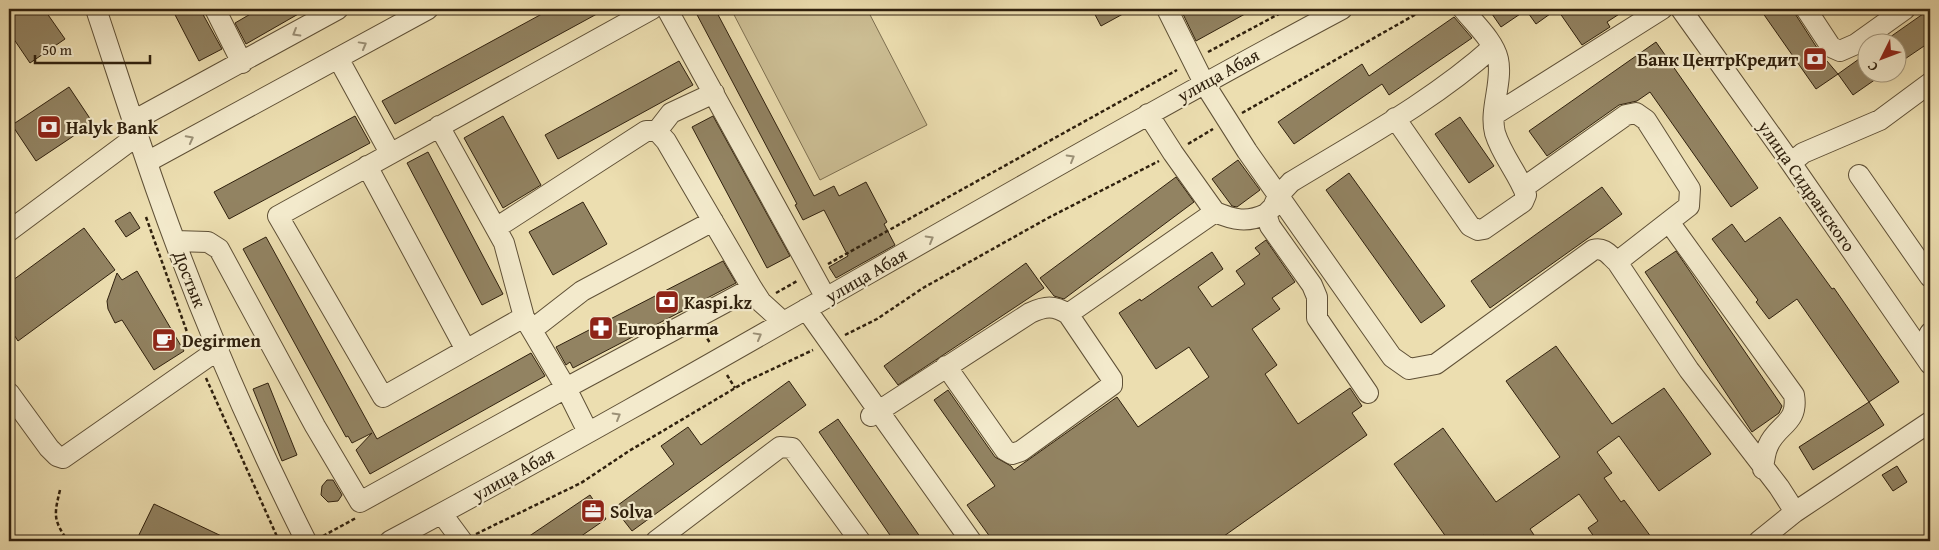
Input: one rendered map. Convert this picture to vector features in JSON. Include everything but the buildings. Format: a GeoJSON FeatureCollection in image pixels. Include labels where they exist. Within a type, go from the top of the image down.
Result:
{"type":"FeatureCollection","features":[{"type":"Feature","properties":{"kind":"street","name":"Достык"},"geometry":{"type":"LineString","coordinates":[[96,9],[175,241],[260,445],[306,541]]}},
{"type":"Feature","properties":{"kind":"street"},"geometry":{"type":"LineString","coordinates":[[215,9],[242,63]]}},
{"type":"Feature","properties":{"kind":"street"},"geometry":{"type":"LineString","coordinates":[[9,231],[136,128],[242,63],[338,9]]}},
{"type":"Feature","properties":{"kind":"street"},"geometry":{"type":"LineString","coordinates":[[147,162],[428,9]]}},
{"type":"Feature","properties":{"kind":"street"},"geometry":{"type":"LineString","coordinates":[[652,9],[278,216],[383,397],[466,350],[529,323],[582,291],[713,221]]}},
{"type":"Feature","properties":{"kind":"street"},"geometry":{"type":"LineString","coordinates":[[667,9],[826,298]]}},
{"type":"Feature","properties":{"kind":"street"},"geometry":{"type":"LineString","coordinates":[[1166,9],[1204,83],[1227,120],[1392,358],[1409,369],[1436,364],[1593,250],[1605,250],[1617,262],[1689,370],[1763,469],[1779,487],[1795,512]]}},
{"type":"Feature","properties":{"kind":"street","name":"улица Абая"},"geometry":{"type":"LineString","coordinates":[[390,541],[442,514],[796,315],[1148,114],[1342,9]]}},
{"type":"Feature","properties":{"kind":"street"},"geometry":{"type":"LineString","coordinates":[[1395,118],[1470,226],[1478,230],[1484,229],[1523,202],[1526,196],[1523,188],[1504,158],[1495,131],[1494,115],[1498,61],[1493,47],[1463,9]]}},
{"type":"Feature","properties":{"kind":"street"},"geometry":{"type":"LineString","coordinates":[[1494,115],[1662,9]]}},
{"type":"Feature","properties":{"kind":"street","name":"улица Сидранского"},"geometry":{"type":"LineString","coordinates":[[1681,9],[1791,163],[1926,358]]}},
{"type":"Feature","properties":{"kind":"street"},"geometry":{"type":"LineString","coordinates":[[1806,9],[1831,47],[1840,51],[1856,44],[1905,9]]}},
{"type":"Feature","properties":{"kind":"street"},"geometry":{"type":"LineString","coordinates":[[1148,114],[1173,154],[1215,212],[1234,220],[1253,220],[1266,214],[1274,207],[1278,196],[1291,182],[1395,118],[1468,70],[1493,47]]}},
{"type":"Feature","properties":{"kind":"street"},"geometry":{"type":"LineString","coordinates":[[338,58],[390,153]]}},
{"type":"Feature","properties":{"kind":"street"},"geometry":{"type":"LineString","coordinates":[[1791,163],[1803,153],[1880,120],[1930,83]]}},
{"type":"Feature","properties":{"kind":"street"},"geometry":{"type":"LineString","coordinates":[[657,132],[671,113],[714,93]]}},
{"type":"Feature","properties":{"kind":"street"},"geometry":{"type":"LineString","coordinates":[[1523,188],[1626,115],[1636,113],[1646,120],[1690,189],[1689,206],[1617,262]]}},
{"type":"Feature","properties":{"kind":"street"},"geometry":{"type":"LineString","coordinates":[[439,126],[504,243],[529,323],[566,388],[588,432]]}},
{"type":"Feature","properties":{"kind":"street"},"geometry":{"type":"LineString","coordinates":[[496,228],[646,131],[657,132],[666,141],[756,295],[796,315],[825,345],[971,541]]}},
{"type":"Feature","properties":{"kind":"street"},"geometry":{"type":"LineString","coordinates":[[367,166],[466,350]]}},
{"type":"Feature","properties":{"kind":"street"},"geometry":{"type":"LineString","coordinates":[[1859,175],[1930,277]]}},
{"type":"Feature","properties":{"kind":"street"},"geometry":{"type":"LineString","coordinates":[[1068,314],[1215,212]]}},
{"type":"Feature","properties":{"kind":"street"},"geometry":{"type":"LineString","coordinates":[[1266,214],[1270,226],[1312,286],[1317,297],[1317,318],[1368,393]]}},
{"type":"Feature","properties":{"kind":"street"},"geometry":{"type":"LineString","coordinates":[[1669,222],[1794,395],[1796,407],[1793,416],[1768,444],[1763,469]]}},
{"type":"Feature","properties":{"kind":"street"},"geometry":{"type":"LineString","coordinates":[[175,241],[208,242],[219,249],[315,426],[360,502],[566,388],[756,295]]}},
{"type":"Feature","properties":{"kind":"street"},"geometry":{"type":"LineString","coordinates":[[875,414],[946,366],[1040,308],[1056,306],[1068,314],[1112,379],[1112,385],[1021,451],[1012,454],[1005,450],[946,366]]}},
{"type":"Feature","properties":{"kind":"street"},"geometry":{"type":"LineString","coordinates":[[1926,358],[1930,333]]}},
{"type":"Feature","properties":{"kind":"street"},"geometry":{"type":"LineString","coordinates":[[9,393],[49,448],[57,456],[63,458],[219,349]]}},
{"type":"Feature","properties":{"kind":"street"},"geometry":{"type":"LineString","coordinates":[[875,414],[959,541]]}},
{"type":"Feature","properties":{"kind":"street"},"geometry":{"type":"LineString","coordinates":[[1759,541],[1795,512],[1930,422]]}},
{"type":"Feature","properties":{"kind":"street"},"geometry":{"type":"LineString","coordinates":[[651,541],[656,541],[780,447],[785,446],[792,448],[860,541]]}},
{"type":"Feature","properties":{"kind":"street"},"geometry":{"type":"LineString","coordinates":[[442,514],[462,541]]}},
{"type":"Feature","properties":{"kind":"path"},"geometry":{"type":"LineString","coordinates":[[756,295],[812,272],[1288,9]]}},
{"type":"Feature","properties":{"kind":"path"},"geometry":{"type":"LineString","coordinates":[[462,541],[581,483],[629,451],[747,382],[877,319],[923,288],[1048,218],[1173,154],[1227,120],[1425,9]]}},
{"type":"Feature","properties":{"kind":"path"},"geometry":{"type":"LineString","coordinates":[[60,490],[54,516],[56,525],[68,541]]}},
{"type":"Feature","properties":{"kind":"shaded area"},"geometry":{"type":"Polygon","coordinates":[[[731,9],[867,9],[927,125],[820,180],[731,9]]]}},
{"type":"Feature","properties":{"kind":"place","name":"Банк ЦентрКредит"},"geometry":{"type":"Point","coordinates":[1815,59]}},
{"type":"Feature","properties":{"kind":"place","name":"Halyk Bank"},"geometry":{"type":"Point","coordinates":[49,127]}},
{"type":"Feature","properties":{"kind":"place","name":"Kaspi.kz"},"geometry":{"type":"Point","coordinates":[667,302]}},
{"type":"Feature","properties":{"kind":"place","name":"Europharma"},"geometry":{"type":"Point","coordinates":[601,328]}},
{"type":"Feature","properties":{"kind":"place","name":"Degirmen"},"geometry":{"type":"Point","coordinates":[164,340]}},
{"type":"Feature","properties":{"kind":"place","name":"Solva"},"geometry":{"type":"Point","coordinates":[593,511]}}]}
